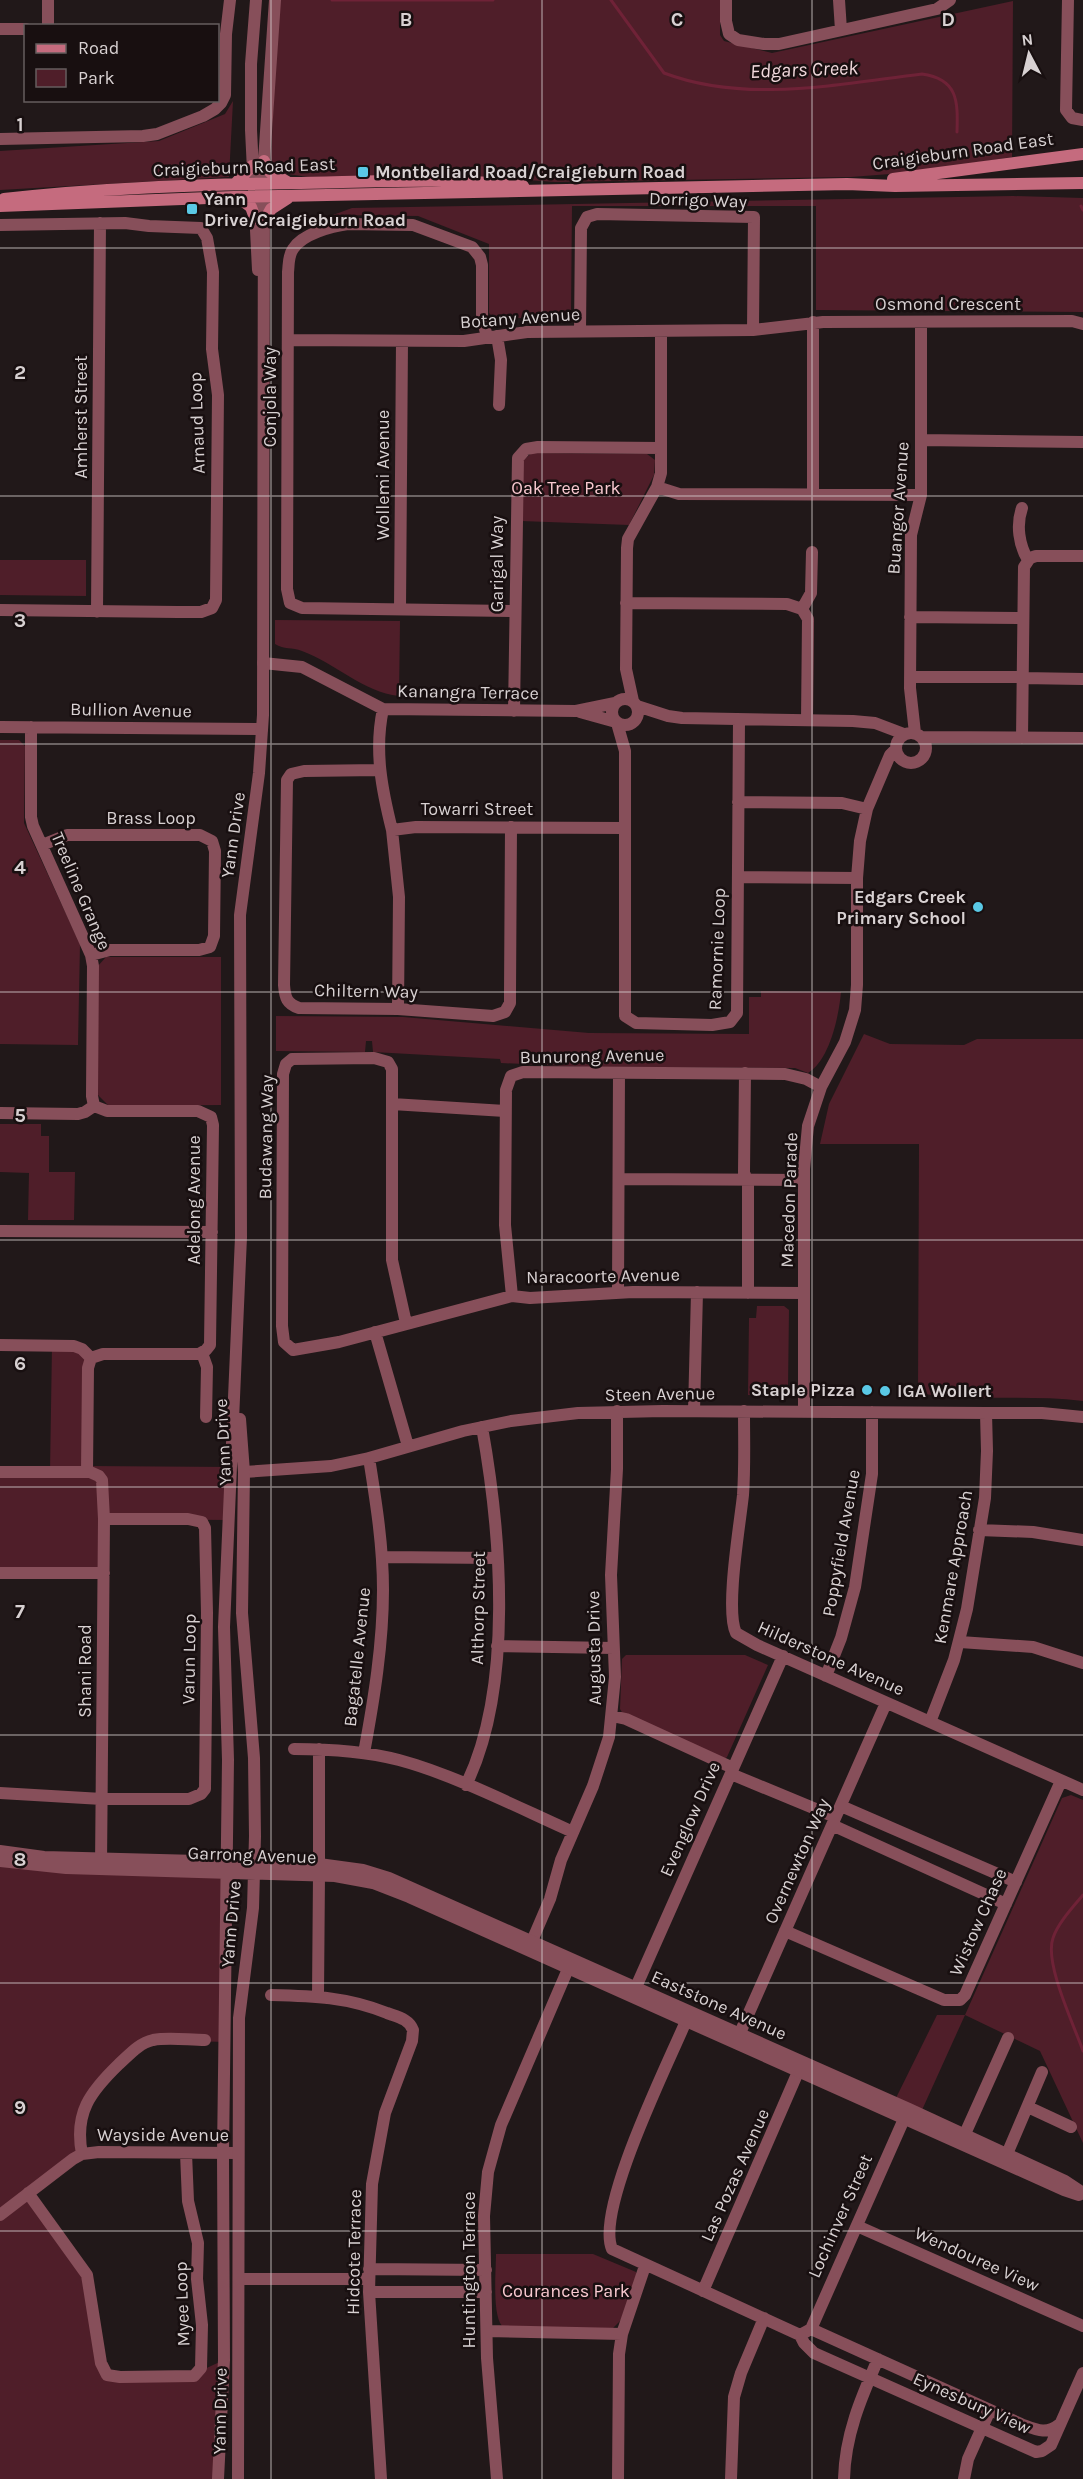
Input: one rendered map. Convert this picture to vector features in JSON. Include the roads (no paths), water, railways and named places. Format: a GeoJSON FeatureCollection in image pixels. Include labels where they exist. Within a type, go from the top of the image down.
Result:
{"type":"FeatureCollection","features":[{"type":"Feature","properties":{"kind":"main road","name":"Craigieburn Road East"},"geometry":{"type":"LineString","coordinates":[[847,184],[1083,154]]}},
{"type":"Feature","properties":{"kind":"main road"},"geometry":{"type":"LineString","coordinates":[[235,184],[258,164],[292,190],[260,219],[251,207],[236,197]]}},
{"type":"Feature","properties":{"kind":"main road","name":"Craigieburn Road East"},"geometry":{"type":"LineString","coordinates":[[0,199],[65,192],[235,184],[259,190],[526,192],[847,184],[895,186],[1083,183]]}},
{"type":"Feature","properties":{"kind":"main road","name":"Craigieburn Road East"},"geometry":{"type":"LineString","coordinates":[[0,206],[236,197],[259,190]]}},
{"type":"Feature","properties":{"kind":"street"},"geometry":{"type":"LineString","coordinates":[[48,0],[48,24]]}},
{"type":"Feature","properties":{"kind":"street"},"geometry":{"type":"LineString","coordinates":[[0,139],[143,136],[157,134],[215,109],[225,95],[222,34],[230,0]]}},
{"type":"Feature","properties":{"kind":"street"},"geometry":{"type":"LineString","coordinates":[[256,0],[251,64],[258,164]]}},
{"type":"Feature","properties":{"kind":"street"},"geometry":{"type":"LineString","coordinates":[[258,164],[274,0]]}},
{"type":"Feature","properties":{"kind":"street"},"geometry":{"type":"LineString","coordinates":[[726,0],[729,34],[738,40],[771,44],[937,9],[949,2]]}},
{"type":"Feature","properties":{"kind":"street"},"geometry":{"type":"LineString","coordinates":[[839,0],[841,30]]}},
{"type":"Feature","properties":{"kind":"street"},"geometry":{"type":"LineString","coordinates":[[1068,0],[1066,110],[1072,118],[1083,120]]}},
{"type":"Feature","properties":{"kind":"street"},"geometry":{"type":"LineString","coordinates":[[0,29],[24,29]]}},
{"type":"Feature","properties":{"kind":"street","name":"Yann Drive"},"geometry":{"type":"LineString","coordinates":[[218,2479],[224,2360],[223,2153],[228,1760],[224,1627],[242,1237],[240,915],[259,773],[262,729],[266,303],[258,164]]}},
{"type":"Feature","properties":{"kind":"street","name":"Dorrigo Way"},"geometry":{"type":"LineString","coordinates":[[580,332],[581,228],[587,217],[597,214],[754,217],[753,330]]}},
{"type":"Feature","properties":{"kind":"street","name":"Arnaud Loop"},"geometry":{"type":"LineString","coordinates":[[0,225],[100,223],[201,228],[206,232],[213,266],[212,349],[218,395],[216,600],[212,608],[201,612],[0,610]]}},
{"type":"Feature","properties":{"kind":"street","name":"Amherst Street"},"geometry":{"type":"LineString","coordinates":[[97,612],[100,223]]}},
{"type":"Feature","properties":{"kind":"street","name":"Conjola Way"},"geometry":{"type":"LineString","coordinates":[[499,405],[501,360],[482,317],[482,265],[480,257],[472,247],[414,225],[348,224],[339,225],[303,239],[292,249],[288,272],[288,598],[290,603],[302,608],[515,611]]}},
{"type":"Feature","properties":{"kind":"street","name":"Osmond Crescent"},"geometry":{"type":"LineString","coordinates":[[813,322],[1072,321],[1083,324]]}},
{"type":"Feature","properties":{"kind":"street"},"geometry":{"type":"LineString","coordinates":[[753,330],[813,322],[813,494]]}},
{"type":"Feature","properties":{"kind":"street","name":"Buangor Avenue"},"geometry":{"type":"LineString","coordinates":[[914,734],[910,677],[911,535],[921,495],[921,322]]}},
{"type":"Feature","properties":{"kind":"street","name":"Botany Avenue"},"geometry":{"type":"LineString","coordinates":[[288,340],[464,341],[527,332],[753,330]]}},
{"type":"Feature","properties":{"kind":"street"},"geometry":{"type":"LineString","coordinates":[[634,722],[639,712],[626,669],[628,539],[657,487],[661,473],[661,332]]}},
{"type":"Feature","properties":{"kind":"street","name":"Wollemi Avenue"},"geometry":{"type":"LineString","coordinates":[[400,609],[402,341]]}},
{"type":"Feature","properties":{"kind":"street"},"geometry":{"type":"LineString","coordinates":[[921,441],[1083,442]]}},
{"type":"Feature","properties":{"kind":"street","name":"Garigal Way"},"geometry":{"type":"LineString","coordinates":[[514,711],[516,465],[520,454],[526,449],[538,447],[661,448]]}},
{"type":"Feature","properties":{"kind":"street"},"geometry":{"type":"LineString","coordinates":[[657,487],[679,494],[921,495]]}},
{"type":"Feature","properties":{"kind":"street"},"geometry":{"type":"LineString","coordinates":[[1022,508],[1020,543],[1028,560]]}},
{"type":"Feature","properties":{"kind":"street"},"geometry":{"type":"LineString","coordinates":[[802,609],[811,593],[812,552]]}},
{"type":"Feature","properties":{"kind":"street"},"geometry":{"type":"LineString","coordinates":[[1022,738],[1023,572],[1028,560],[1036,556],[1083,556]]}},
{"type":"Feature","properties":{"kind":"street"},"geometry":{"type":"LineString","coordinates":[[626,603],[788,604],[802,609],[808,619],[807,720]]}},
{"type":"Feature","properties":{"kind":"street"},"geometry":{"type":"LineString","coordinates":[[910,617],[1022,618]]}},
{"type":"Feature","properties":{"kind":"street","name":"Kanangra Terrace"},"geometry":{"type":"LineString","coordinates":[[263,663],[302,667],[373,706],[383,709],[576,711],[616,702]]}},
{"type":"Feature","properties":{"kind":"street"},"geometry":{"type":"LineString","coordinates":[[626,669],[612,712],[616,722],[627,726],[634,722],[668,716],[739,720],[864,722],[914,734],[975,738],[1083,738]]}},
{"type":"Feature","properties":{"kind":"street"},"geometry":{"type":"LineString","coordinates":[[910,677],[1083,679]]}},
{"type":"Feature","properties":{"kind":"street"},"geometry":{"type":"LineString","coordinates":[[616,702],[625,699],[668,716]]}},
{"type":"Feature","properties":{"kind":"street"},"geometry":{"type":"LineString","coordinates":[[383,709],[379,732],[379,770],[392,830],[398,874],[398,1009]]}},
{"type":"Feature","properties":{"kind":"street","name":"Kanangra Terrace"},"geometry":{"type":"LineString","coordinates":[[576,711],[616,722]]}},
{"type":"Feature","properties":{"kind":"street","name":"Ramornie Loop"},"geometry":{"type":"LineString","coordinates":[[616,722],[625,751],[624,1009],[626,1016],[630,1022],[644,1024],[725,1024],[733,1019],[736,1013],[739,720]]}},
{"type":"Feature","properties":{"kind":"street","name":"Ramornie Loop"},"geometry":{"type":"LineString","coordinates":[[625,751],[634,722]]}},
{"type":"Feature","properties":{"kind":"street"},"geometry":{"type":"LineString","coordinates":[[864,722],[880,731],[904,762],[916,763],[921,760],[927,750],[943,744],[975,738]]}},
{"type":"Feature","properties":{"kind":"street","name":"Bullion Avenue"},"geometry":{"type":"LineString","coordinates":[[0,727],[262,729]]}},
{"type":"Feature","properties":{"kind":"street","name":"Treeline Grange"},"geometry":{"type":"LineString","coordinates":[[31,727],[31,817],[91,954],[92,1096],[94,1106]]}},
{"type":"Feature","properties":{"kind":"street"},"geometry":{"type":"LineString","coordinates":[[895,748],[898,739],[914,734]]}},
{"type":"Feature","properties":{"kind":"street"},"geometry":{"type":"LineString","coordinates":[[914,734],[927,750]]}},
{"type":"Feature","properties":{"kind":"street","name":"Macedon Parade"},"geometry":{"type":"LineString","coordinates":[[804,1412],[804,1180],[808,1126],[821,1087],[845,1042],[855,1010],[857,878],[860,841],[867,810],[895,748]]}},
{"type":"Feature","properties":{"kind":"street","name":"Macedon Parade"},"geometry":{"type":"LineString","coordinates":[[879,786],[904,762]]}},
{"type":"Feature","properties":{"kind":"street","name":"Chiltern Way"},"geometry":{"type":"LineString","coordinates":[[379,770],[304,771],[291,774],[287,780],[284,995],[288,1002],[299,1008],[398,1009],[500,1015],[508,1008],[510,993],[511,828]]}},
{"type":"Feature","properties":{"kind":"street"},"geometry":{"type":"LineString","coordinates":[[738,802],[842,803],[867,810]]}},
{"type":"Feature","properties":{"kind":"street","name":"Towarri Street"},"geometry":{"type":"LineString","coordinates":[[392,830],[416,827],[625,828]]}},
{"type":"Feature","properties":{"kind":"street","name":"Brass Loop"},"geometry":{"type":"LineString","coordinates":[[42,845],[67,835],[201,835],[212,841],[214,936],[210,947],[199,950],[110,950],[91,954]]}},
{"type":"Feature","properties":{"kind":"street"},"geometry":{"type":"LineString","coordinates":[[738,877],[857,878]]}},
{"type":"Feature","properties":{"kind":"street","name":"Budawang Way"},"geometry":{"type":"LineString","coordinates":[[296,1058],[382,1059],[392,1069],[392,1270],[406,1323],[303,1350],[293,1350],[284,1342],[284,1069],[289,1061],[296,1058]]}},
{"type":"Feature","properties":{"kind":"street","name":"Bunurong Avenue"},"geometry":{"type":"LineString","coordinates":[[512,1296],[506,1252],[506,1111],[507,1081],[517,1073],[745,1073],[798,1076],[821,1087]]}},
{"type":"Feature","properties":{"kind":"street"},"geometry":{"type":"LineString","coordinates":[[618,1292],[619,1073]]}},
{"type":"Feature","properties":{"kind":"street"},"geometry":{"type":"LineString","coordinates":[[745,1073],[744,1172],[748,1293]]}},
{"type":"Feature","properties":{"kind":"street"},"geometry":{"type":"LineString","coordinates":[[392,1104],[506,1111]]}},
{"type":"Feature","properties":{"kind":"street","name":"Adelong Avenue"},"geometry":{"type":"LineString","coordinates":[[0,1113],[78,1114],[94,1106],[107,1111],[198,1111],[211,1117],[211,1340],[209,1347],[202,1353]]}},
{"type":"Feature","properties":{"kind":"street"},"geometry":{"type":"LineString","coordinates":[[619,1179],[804,1180]]}},
{"type":"Feature","properties":{"kind":"street"},"geometry":{"type":"LineString","coordinates":[[0,1231],[212,1232]]}},
{"type":"Feature","properties":{"kind":"street","name":"Naracoorte Avenue"},"geometry":{"type":"LineString","coordinates":[[406,1323],[489,1304],[512,1296],[530,1298],[618,1292],[804,1293]]}},
{"type":"Feature","properties":{"kind":"street"},"geometry":{"type":"LineString","coordinates":[[694,1411],[697,1292]]}},
{"type":"Feature","properties":{"kind":"street"},"geometry":{"type":"LineString","coordinates":[[375,1332],[408,1446]]}},
{"type":"Feature","properties":{"kind":"street"},"geometry":{"type":"LineString","coordinates":[[0,1345],[74,1346],[82,1349],[91,1358],[103,1354],[202,1353],[207,1367],[206,1416]]}},
{"type":"Feature","properties":{"kind":"street","name":"Shani Road"},"geometry":{"type":"LineString","coordinates":[[91,1358],[88,1368],[93,1474],[103,1484],[104,1519],[101,1864]]}},
{"type":"Feature","properties":{"kind":"street","name":"Yann Drive"},"geometry":{"type":"LineString","coordinates":[[236,1373],[244,1472],[242,1613],[254,1758],[253,1908],[239,2018],[238,2479]]}},
{"type":"Feature","properties":{"kind":"street","name":"Steen Avenue"},"geometry":{"type":"LineString","coordinates":[[244,1472],[331,1466],[482,1427],[542,1417],[617,1411],[1042,1413],[1083,1417]]}},
{"type":"Feature","properties":{"kind":"street","name":"Augusta Drive"},"geometry":{"type":"LineString","coordinates":[[529,1946],[550,1899],[561,1860],[604,1754],[612,1716],[615,1677],[611,1575],[617,1469],[617,1411]]}},
{"type":"Feature","properties":{"kind":"street","name":"Hilderstone Avenue"},"geometry":{"type":"LineString","coordinates":[[744,1411],[743,1495],[734,1573],[733,1625],[738,1636],[1083,1790]]}},
{"type":"Feature","properties":{"kind":"street","name":"Poppyfield Avenue"},"geometry":{"type":"LineString","coordinates":[[826,1676],[841,1638],[855,1587],[872,1474],[872,1412]]}},
{"type":"Feature","properties":{"kind":"street","name":"Kenmare Approach"},"geometry":{"type":"LineString","coordinates":[[930,1722],[960,1642],[987,1477],[986,1413]]}},
{"type":"Feature","properties":{"kind":"street","name":"Althorp Street"},"geometry":{"type":"LineString","coordinates":[[466,1785],[479,1756],[492,1705],[497,1646],[497,1558],[490,1474],[482,1427]]}},
{"type":"Feature","properties":{"kind":"street","name":"Bagatelle Avenue"},"geometry":{"type":"LineString","coordinates":[[364,1753],[381,1636],[382,1557],[379,1518],[369,1458]]}},
{"type":"Feature","properties":{"kind":"street"},"geometry":{"type":"LineString","coordinates":[[0,1472],[93,1474]]}},
{"type":"Feature","properties":{"kind":"street","name":"Varun Loop"},"geometry":{"type":"LineString","coordinates":[[102,1799],[189,1799],[203,1792],[205,1784],[207,1613],[207,1538],[202,1522],[188,1519],[104,1519]]}},
{"type":"Feature","properties":{"kind":"street"},"geometry":{"type":"LineString","coordinates":[[979,1530],[1051,1534],[1083,1540]]}},
{"type":"Feature","properties":{"kind":"street"},"geometry":{"type":"LineString","coordinates":[[382,1557],[497,1558]]}},
{"type":"Feature","properties":{"kind":"street"},"geometry":{"type":"LineString","coordinates":[[0,1573],[104,1573]]}},
{"type":"Feature","properties":{"kind":"street"},"geometry":{"type":"LineString","coordinates":[[960,1642],[1033,1647],[1083,1663]]}},
{"type":"Feature","properties":{"kind":"street"},"geometry":{"type":"LineString","coordinates":[[497,1646],[614,1648]]}},
{"type":"Feature","properties":{"kind":"street","name":"Evenglow Drive"},"geometry":{"type":"LineString","coordinates":[[633,1992],[783,1656]]}},
{"type":"Feature","properties":{"kind":"street","name":"Overnewton Way"},"geometry":{"type":"LineString","coordinates":[[737,2038],[886,1703]]}},
{"type":"Feature","properties":{"kind":"street"},"geometry":{"type":"LineString","coordinates":[[612,1716],[626,1719],[732,1771],[836,1816],[1016,1882]]}},
{"type":"Feature","properties":{"kind":"street"},"geometry":{"type":"LineString","coordinates":[[294,1749],[364,1753],[419,1766],[573,1832]]}},
{"type":"Feature","properties":{"kind":"street"},"geometry":{"type":"LineString","coordinates":[[272,1995],[318,1995],[319,1749]]}},
{"type":"Feature","properties":{"kind":"street","name":"Wistow Chase"},"geometry":{"type":"LineString","coordinates":[[785,1931],[944,2000],[955,2002],[965,1995],[1061,1781]]}},
{"type":"Feature","properties":{"kind":"street"},"geometry":{"type":"LineString","coordinates":[[0,1793],[102,1799]]}},
{"type":"Feature","properties":{"kind":"street"},"geometry":{"type":"LineString","coordinates":[[836,1816],[1006,1904]]}},
{"type":"Feature","properties":{"kind":"street","name":"Garrong Avenue"},"geometry":{"type":"LineString","coordinates":[[0,1851],[101,1864]]}},
{"type":"Feature","properties":{"kind":"street","name":"Garrong Avenue"},"geometry":{"type":"LineString","coordinates":[[0,1861],[40,1866],[101,1864],[319,1869],[390,1888],[492,1935]]}},
{"type":"Feature","properties":{"kind":"street","name":"Garrong Avenue"},"geometry":{"type":"LineString","coordinates":[[319,1869],[336,1865]]}},
{"type":"Feature","properties":{"kind":"street","name":"Eaststone Avenue"},"geometry":{"type":"LineString","coordinates":[[336,1865],[389,1878],[529,1946],[906,2114],[1064,2190],[1083,2194]]}},
{"type":"Feature","properties":{"kind":"street","name":"Eaststone Avenue"},"geometry":{"type":"LineString","coordinates":[[492,1935],[529,1946]]}},
{"type":"Feature","properties":{"kind":"street","name":"Huntington Terrace"},"geometry":{"type":"LineString","coordinates":[[496,2479],[487,2331],[485,2194],[494,2147],[508,2105],[571,1964]]}},
{"type":"Feature","properties":{"kind":"street","name":"Hidcote Terrace"},"geometry":{"type":"LineString","coordinates":[[318,1995],[376,2008],[405,2020],[413,2030],[412,2041],[385,2113],[372,2184],[369,2292],[381,2479]]}},
{"type":"Feature","properties":{"kind":"street","name":"Eynesbury View"},"geometry":{"type":"LineString","coordinates":[[688,2017],[627,2157],[613,2211],[609,2239],[612,2249],[764,2318],[878,2359],[1041,2431],[1052,2430],[1060,2424]]}},
{"type":"Feature","properties":{"kind":"street"},"geometry":{"type":"LineString","coordinates":[[962,2140],[1008,2038]]}},
{"type":"Feature","properties":{"kind":"street"},"geometry":{"type":"LineString","coordinates":[[82,2154],[80,2132],[86,2102],[98,2085],[131,2052],[153,2040],[205,2040]]}},
{"type":"Feature","properties":{"kind":"street","name":"Las Pozas Avenue"},"geometry":{"type":"LineString","coordinates":[[703,2291],[800,2068]]}},
{"type":"Feature","properties":{"kind":"street"},"geometry":{"type":"LineString","coordinates":[[1007,2154],[1042,2072]]}},
{"type":"Feature","properties":{"kind":"street"},"geometry":{"type":"LineString","coordinates":[[1028,2107],[1071,2127]]}},
{"type":"Feature","properties":{"kind":"street","name":"Lochinver Street"},"geometry":{"type":"LineString","coordinates":[[805,2332],[857,2226],[906,2114]]}},
{"type":"Feature","properties":{"kind":"street","name":"Eaststone Avenue"},"geometry":{"type":"LineString","coordinates":[[962,2140],[1007,2154],[1065,2181],[1083,2194]]}},
{"type":"Feature","properties":{"kind":"street","name":"Wayside Avenue"},"geometry":{"type":"LineString","coordinates":[[0,2215],[82,2154],[99,2152],[238,2153]]}},
{"type":"Feature","properties":{"kind":"street","name":"Myee Loop"},"geometry":{"type":"LineString","coordinates":[[28,2193],[87,2274],[101,2363],[107,2375],[194,2376],[201,2368],[202,2325],[197,2279],[198,2242],[187,2193],[186,2153]]}},
{"type":"Feature","properties":{"kind":"street","name":"Wendouree View"},"geometry":{"type":"LineString","coordinates":[[857,2226],[1083,2326]]}},
{"type":"Feature","properties":{"kind":"street"},"geometry":{"type":"LineString","coordinates":[[618,2479],[618,2379],[622,2334],[645,2265]]}},
{"type":"Feature","properties":{"kind":"street"},"geometry":{"type":"LineString","coordinates":[[238,2279],[486,2270]]}},
{"type":"Feature","properties":{"kind":"street"},"geometry":{"type":"LineString","coordinates":[[369,2292],[486,2292]]}},
{"type":"Feature","properties":{"kind":"street"},"geometry":{"type":"LineString","coordinates":[[731,2479],[734,2397],[741,2373],[764,2318]]}},
{"type":"Feature","properties":{"kind":"street"},"geometry":{"type":"LineString","coordinates":[[487,2331],[622,2334]]}},
{"type":"Feature","properties":{"kind":"street","name":"Eynesbury View"},"geometry":{"type":"LineString","coordinates":[[805,2332],[804,2343],[814,2353],[1034,2451],[1042,2451],[1051,2445],[1060,2424]]}},
{"type":"Feature","properties":{"kind":"street"},"geometry":{"type":"LineString","coordinates":[[844,2479],[849,2435],[878,2359]]}},
{"type":"Feature","properties":{"kind":"street"},"geometry":{"type":"LineString","coordinates":[[1060,2424],[1083,2373]]}},
{"type":"Feature","properties":{"kind":"street"},"geometry":{"type":"LineString","coordinates":[[964,2479],[968,2459],[990,2410]]}},
{"type":"Feature","properties":{"kind":"waterway","name":"Edgars Creek"},"geometry":{"type":"LineString","coordinates":[[332,0],[493,0]]}},
{"type":"Feature","properties":{"kind":"waterway","name":"Edgars Creek"},"geometry":{"type":"LineString","coordinates":[[611,0],[664,73],[727,88],[760,90],[825,86],[922,74],[934,77],[949,86],[956,101],[957,132]]}},
{"type":"Feature","properties":{"kind":"waterway","name":"Edgars Creek"},"geometry":{"type":"LineString","coordinates":[[1081,206],[1083,210]]}},
{"type":"Feature","properties":{"kind":"waterway","name":"Edgars Creek"},"geometry":{"type":"LineString","coordinates":[[1083,1895],[1058,1927],[1051,1949],[1056,1978],[1083,2051]]}},
{"type":"Feature","properties":{"kind":"place","name":"Montbeliard Road/Craigieburn Road"},"geometry":{"type":"Point","coordinates":[363,172]}},
{"type":"Feature","properties":{"kind":"place","name":"Yann Drive/Craigieburn Road"},"geometry":{"type":"Point","coordinates":[192,209]}},
{"type":"Feature","properties":{"kind":"place","name":"Edgars Creek Primary School"},"geometry":{"type":"Point","coordinates":[978,907]}},
{"type":"Feature","properties":{"kind":"place","name":"Staple Pizza"},"geometry":{"type":"Point","coordinates":[867,1390]}},
{"type":"Feature","properties":{"kind":"place","name":"IGA Wollert"},"geometry":{"type":"Point","coordinates":[885,1391]}},
{"type":"Feature","properties":{"kind":"park label","name":"Oak Tree Park"},"geometry":{"type":"Point","coordinates":[566,488]}},
{"type":"Feature","properties":{"kind":"park label","name":"Courances Park"},"geometry":{"type":"Point","coordinates":[566,2291]}}]}
